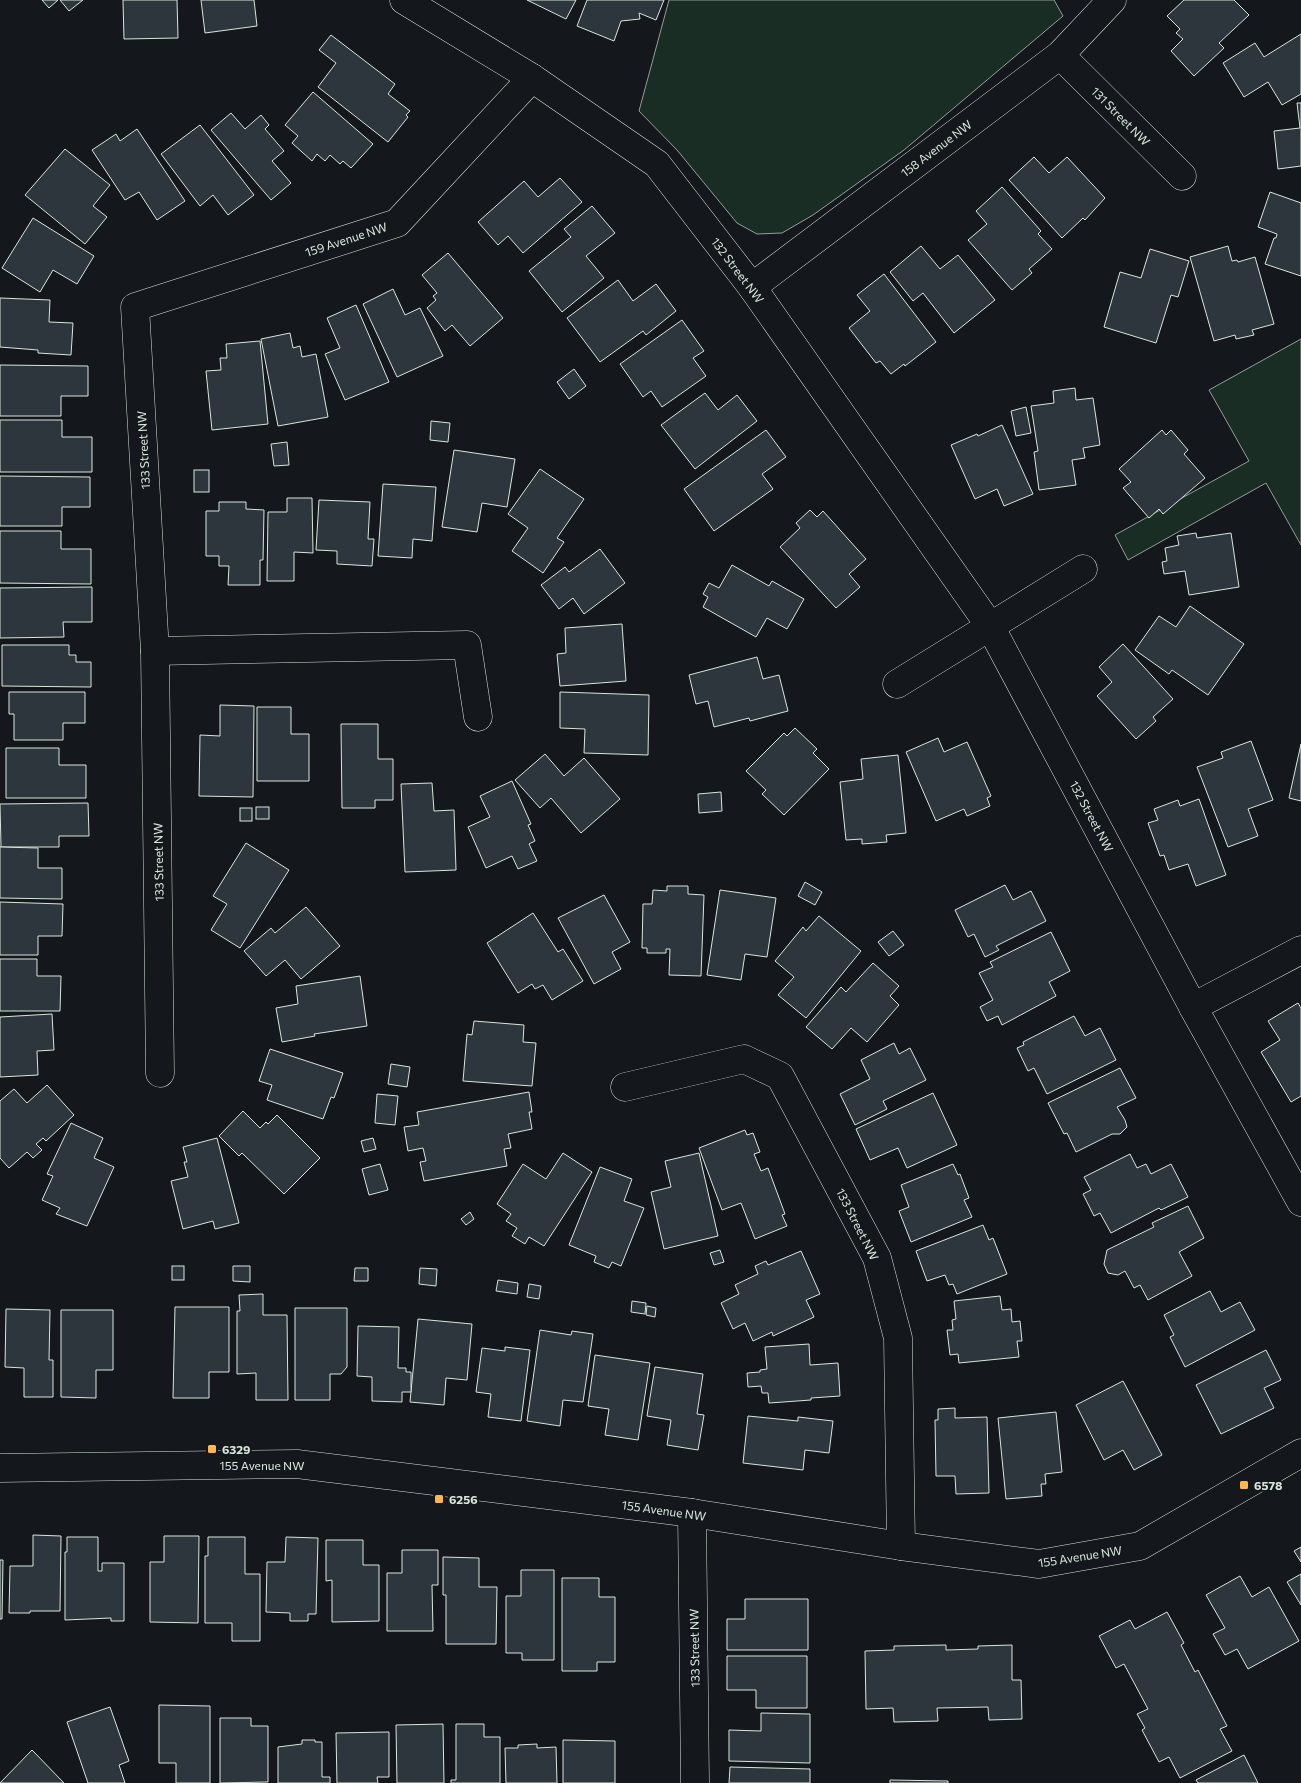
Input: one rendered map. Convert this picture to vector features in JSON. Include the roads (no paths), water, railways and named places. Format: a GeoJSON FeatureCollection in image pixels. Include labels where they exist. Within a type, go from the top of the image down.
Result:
{"type":"FeatureCollection","features":[{"type":"Feature","properties":{"kind":"street","name":"132 Street NW"},"geometry":{"type":"LineString","coordinates":[[404,0],[532,78],[657,164],[752,287],[990,626],[1193,1007],[1301,1202]]}},
{"type":"Feature","properties":{"kind":"street","name":"158 Avenue NW"},"geometry":{"type":"LineString","coordinates":[[752,287],[1060,55],[1112,0]]}},
{"type":"Feature","properties":{"kind":"street","name":"131 Street NW"},"geometry":{"type":"LineString","coordinates":[[1060,55],[1182,176]]}},
{"type":"Feature","properties":{"kind":"street","name":"159 Avenue NW"},"geometry":{"type":"LineString","coordinates":[[135,308],[398,223],[532,78]]}},
{"type":"Feature","properties":{"kind":"street","name":"133 Street NW"},"geometry":{"type":"LineString","coordinates":[[135,308],[155,652],[160,1073]]}},
{"type":"Feature","properties":{"kind":"street"},"geometry":{"type":"LineString","coordinates":[[897,684],[1083,569]]}},
{"type":"Feature","properties":{"kind":"street"},"geometry":{"type":"LineString","coordinates":[[155,652],[467,645],[478,717]]}},
{"type":"Feature","properties":{"kind":"street"},"geometry":{"type":"LineString","coordinates":[[1193,1007],[1301,950]]}},
{"type":"Feature","properties":{"kind":"street","name":"133 Street NW"},"geometry":{"type":"LineString","coordinates":[[625,1087],[744,1059],[780,1076],[877,1258],[896,1330],[898,1338],[901,1546]]}},
{"type":"Feature","properties":{"kind":"street","name":"155 Avenue NW"},"geometry":{"type":"LineString","coordinates":[[0,1468],[297,1464],[692,1513],[901,1546],[1038,1564],[1140,1546],[1301,1453]]}},
{"type":"Feature","properties":{"kind":"street","name":"133 Street NW"},"geometry":{"type":"LineString","coordinates":[[692,1513],[696,1783]]}},
{"type":"Feature","properties":{"kind":"place","name":"6329"},"geometry":{"type":"Point","coordinates":[212,1449]}},
{"type":"Feature","properties":{"kind":"place","name":"6578"},"geometry":{"type":"Point","coordinates":[1244,1485]}},
{"type":"Feature","properties":{"kind":"place","name":"6256"},"geometry":{"type":"Point","coordinates":[439,1499]}}]}
